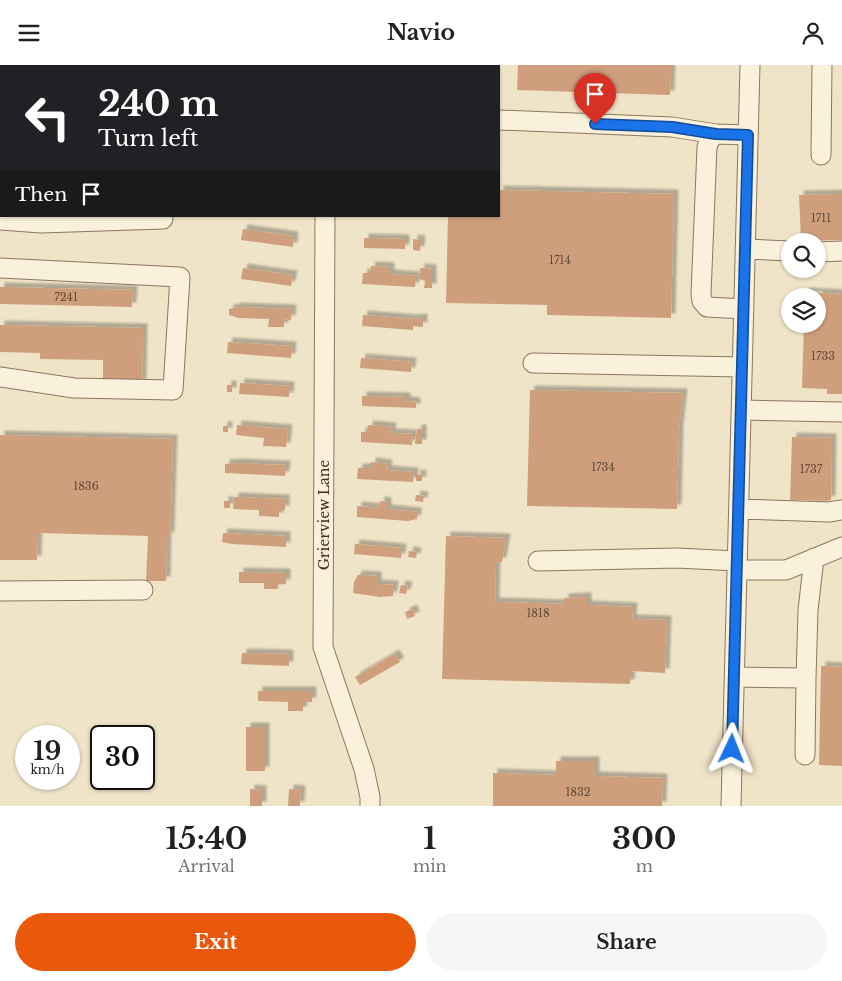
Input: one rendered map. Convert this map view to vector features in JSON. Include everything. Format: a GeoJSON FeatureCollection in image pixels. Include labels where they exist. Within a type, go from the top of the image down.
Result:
{"type":"FeatureCollection","features":[{"type":"Feature","properties":{"kind":"street"},"geometry":{"type":"LineString","coordinates":[[731,806],[750,65]]}},
{"type":"Feature","properties":{"kind":"street"},"geometry":{"type":"LineString","coordinates":[[821,155],[822,65]]}},
{"type":"Feature","properties":{"kind":"street"},"geometry":{"type":"LineString","coordinates":[[500,121],[672,127],[716,134],[748,135]]}},
{"type":"Feature","properties":{"kind":"street"},"geometry":{"type":"LineString","coordinates":[[716,134],[710,139],[707,147],[702,301],[707,307],[744,309]]}},
{"type":"Feature","properties":{"kind":"street","name":"Grierview Lane"},"geometry":{"type":"LineString","coordinates":[[326,217],[323,647],[364,769],[370,806]]}},
{"type":"Feature","properties":{"kind":"street"},"geometry":{"type":"LineString","coordinates":[[0,220],[41,223],[163,219]]}},
{"type":"Feature","properties":{"kind":"street"},"geometry":{"type":"LineString","coordinates":[[745,249],[781,251]]}},
{"type":"Feature","properties":{"kind":"street"},"geometry":{"type":"LineString","coordinates":[[826,252],[842,251]]}},
{"type":"Feature","properties":{"kind":"street"},"geometry":{"type":"LineString","coordinates":[[0,268],[180,277],[173,390],[74,387],[0,377]]}},
{"type":"Feature","properties":{"kind":"street"},"geometry":{"type":"LineString","coordinates":[[533,363],[742,367]]}},
{"type":"Feature","properties":{"kind":"street"},"geometry":{"type":"LineString","coordinates":[[741,410],[842,413]]}},
{"type":"Feature","properties":{"kind":"street"},"geometry":{"type":"LineString","coordinates":[[738,509],[829,512],[842,510]]}},
{"type":"Feature","properties":{"kind":"street"},"geometry":{"type":"LineString","coordinates":[[538,561],[677,558],[786,570],[842,547]]}},
{"type":"Feature","properties":{"kind":"street"},"geometry":{"type":"LineString","coordinates":[[805,755],[808,610],[814,558]]}},
{"type":"Feature","properties":{"kind":"street"},"geometry":{"type":"LineString","coordinates":[[0,591],[143,590]]}},
{"type":"Feature","properties":{"kind":"street"},"geometry":{"type":"LineString","coordinates":[[734,677],[806,678]]}},
{"type":"Feature","properties":{"kind":"building"},"geometry":{"type":"Polygon","coordinates":[[[518,65],[671,65],[670,95],[517,90],[518,65]]]}},
{"type":"Feature","properties":{"kind":"building"},"geometry":{"type":"Polygon","coordinates":[[[500,190],[674,194],[671,318],[547,315],[547,305],[446,303],[448,217],[500,217],[500,190]]]}},
{"type":"Feature","properties":{"kind":"building"},"geometry":{"type":"Polygon","coordinates":[[[842,194],[842,240],[826,240],[826,233],[801,233],[799,195],[842,194]]]}},
{"type":"Feature","properties":{"kind":"building"},"geometry":{"type":"Polygon","coordinates":[[[243,229],[294,236],[293,247],[241,240],[243,229]]]}},
{"type":"Feature","properties":{"kind":"building"},"geometry":{"type":"Polygon","coordinates":[[[364,238],[405,239],[405,249],[364,248],[364,238]]]}},
{"type":"Feature","properties":{"kind":"building"},"geometry":{"type":"Polygon","coordinates":[[[413,239],[421,240],[420,251],[413,250],[413,239]]]}},
{"type":"Feature","properties":{"kind":"building"},"geometry":{"type":"Polygon","coordinates":[[[371,266],[390,267],[390,274],[416,276],[415,287],[362,284],[363,273],[370,273],[371,266]]]}},
{"type":"Feature","properties":{"kind":"building"},"geometry":{"type":"Polygon","coordinates":[[[243,268],[293,275],[291,286],[241,279],[243,268]]]}},
{"type":"Feature","properties":{"kind":"building"},"geometry":{"type":"Polygon","coordinates":[[[420,268],[432,269],[432,288],[424,288],[425,281],[419,279],[420,268]]]}},
{"type":"Feature","properties":{"kind":"building"},"geometry":{"type":"Polygon","coordinates":[[[0,287],[133,290],[132,307],[0,304],[0,287]]]}},
{"type":"Feature","properties":{"kind":"building"},"geometry":{"type":"Polygon","coordinates":[[[826,293],[842,294],[842,394],[827,394],[827,389],[802,388],[804,333],[826,333],[826,293]]]}},
{"type":"Feature","properties":{"kind":"building"},"geometry":{"type":"Polygon","coordinates":[[[239,307],[292,309],[291,320],[284,319],[284,327],[268,327],[269,319],[238,318],[229,315],[229,309],[239,307]]]}},
{"type":"Feature","properties":{"kind":"building"},"geometry":{"type":"Polygon","coordinates":[[[363,315],[423,318],[423,327],[413,326],[413,330],[362,326],[363,315]]]}},
{"type":"Feature","properties":{"kind":"building"},"geometry":{"type":"Polygon","coordinates":[[[0,325],[143,328],[142,384],[103,383],[103,360],[40,359],[40,353],[0,352],[0,325]]]}},
{"type":"Feature","properties":{"kind":"building"},"geometry":{"type":"Polygon","coordinates":[[[228,342],[292,346],[291,358],[227,353],[228,342]]]}},
{"type":"Feature","properties":{"kind":"building"},"geometry":{"type":"Polygon","coordinates":[[[361,358],[412,362],[411,372],[360,368],[361,358]]]}},
{"type":"Feature","properties":{"kind":"building"},"geometry":{"type":"Polygon","coordinates":[[[240,383],[290,386],[289,397],[239,394],[240,383]]]}},
{"type":"Feature","properties":{"kind":"building"},"geometry":{"type":"Polygon","coordinates":[[[227,385],[232,385],[232,392],[227,392],[227,385]]]}},
{"type":"Feature","properties":{"kind":"building"},"geometry":{"type":"Polygon","coordinates":[[[530,390],[683,393],[679,428],[677,509],[527,506],[530,390]]]}},
{"type":"Feature","properties":{"kind":"building"},"geometry":{"type":"Polygon","coordinates":[[[362,396],[406,397],[406,401],[416,402],[416,408],[362,406],[362,396]]]}},
{"type":"Feature","properties":{"kind":"building"},"geometry":{"type":"Polygon","coordinates":[[[237,425],[288,429],[286,447],[263,446],[264,438],[236,435],[237,425]]]}},
{"type":"Feature","properties":{"kind":"building"},"geometry":{"type":"Polygon","coordinates":[[[368,425],[392,427],[391,433],[413,434],[412,445],[361,442],[361,432],[368,432],[368,425]]]}},
{"type":"Feature","properties":{"kind":"building"},"geometry":{"type":"Polygon","coordinates":[[[223,426],[228,426],[228,432],[223,432],[223,426]]]}},
{"type":"Feature","properties":{"kind":"building"},"geometry":{"type":"Polygon","coordinates":[[[417,429],[422,429],[422,444],[415,444],[417,429]]]}},
{"type":"Feature","properties":{"kind":"building"},"geometry":{"type":"Polygon","coordinates":[[[0,435],[173,439],[170,537],[167,536],[166,581],[146,581],[148,536],[38,533],[37,560],[0,560],[0,435]]]}},
{"type":"Feature","properties":{"kind":"building"},"geometry":{"type":"Polygon","coordinates":[[[792,437],[832,438],[831,500],[790,500],[792,437]]]}},
{"type":"Feature","properties":{"kind":"building"},"geometry":{"type":"Polygon","coordinates":[[[371,462],[388,464],[387,470],[414,472],[413,482],[357,479],[358,468],[371,468],[371,462]]]}},
{"type":"Feature","properties":{"kind":"building"},"geometry":{"type":"Polygon","coordinates":[[[225,464],[286,465],[285,476],[225,473],[225,464]]]}},
{"type":"Feature","properties":{"kind":"building"},"geometry":{"type":"Polygon","coordinates":[[[416,474],[422,475],[422,481],[416,481],[416,474]]]}},
{"type":"Feature","properties":{"kind":"building"},"geometry":{"type":"Polygon","coordinates":[[[416,495],[424,496],[423,502],[415,501],[416,495]]]}},
{"type":"Feature","properties":{"kind":"building"},"geometry":{"type":"Polygon","coordinates":[[[234,497],[285,499],[285,510],[279,510],[279,517],[259,516],[259,510],[233,509],[234,497]]]}},
{"type":"Feature","properties":{"kind":"building"},"geometry":{"type":"Polygon","coordinates":[[[224,501],[230,501],[230,508],[224,508],[224,501]]]}},
{"type":"Feature","properties":{"kind":"building"},"geometry":{"type":"Polygon","coordinates":[[[380,501],[387,502],[387,509],[417,512],[417,519],[408,521],[357,517],[357,506],[379,508],[380,501]]]}},
{"type":"Feature","properties":{"kind":"building"},"geometry":{"type":"Polygon","coordinates":[[[223,533],[286,536],[286,547],[222,542],[223,533]]]}},
{"type":"Feature","properties":{"kind":"building"},"geometry":{"type":"Polygon","coordinates":[[[446,536],[506,538],[502,562],[496,562],[495,602],[564,604],[564,598],[587,597],[587,605],[633,607],[632,619],[667,620],[665,673],[631,671],[630,684],[442,679],[446,536]]]}},
{"type":"Feature","properties":{"kind":"building"},"geometry":{"type":"Polygon","coordinates":[[[355,544],[402,548],[401,558],[354,554],[355,544]]]}},
{"type":"Feature","properties":{"kind":"building"},"geometry":{"type":"Polygon","coordinates":[[[409,551],[417,552],[416,558],[408,557],[409,551]]]}},
{"type":"Feature","properties":{"kind":"building"},"geometry":{"type":"Polygon","coordinates":[[[239,572],[286,573],[286,584],[278,584],[278,589],[264,589],[264,583],[239,583],[239,572]]]}},
{"type":"Feature","properties":{"kind":"building"},"geometry":{"type":"Polygon","coordinates":[[[358,575],[377,576],[377,584],[394,585],[393,596],[380,597],[353,593],[354,582],[358,575]]]}},
{"type":"Feature","properties":{"kind":"building"},"geometry":{"type":"Polygon","coordinates":[[[401,585],[408,586],[406,594],[399,593],[401,585]]]}},
{"type":"Feature","properties":{"kind":"building"},"geometry":{"type":"Polygon","coordinates":[[[413,609],[415,616],[407,619],[405,612],[413,609]]]}},
{"type":"Feature","properties":{"kind":"building"},"geometry":{"type":"Polygon","coordinates":[[[242,653],[289,654],[289,666],[241,664],[242,653]]]}},
{"type":"Feature","properties":{"kind":"building"},"geometry":{"type":"Polygon","coordinates":[[[395,654],[400,662],[360,685],[355,677],[395,654]]]}},
{"type":"Feature","properties":{"kind":"building"},"geometry":{"type":"Polygon","coordinates":[[[821,666],[842,667],[842,766],[819,765],[821,666]]]}},
{"type":"Feature","properties":{"kind":"building"},"geometry":{"type":"Polygon","coordinates":[[[258,691],[312,691],[312,702],[303,702],[303,711],[288,711],[288,702],[258,701],[258,691]]]}},
{"type":"Feature","properties":{"kind":"building"},"geometry":{"type":"Polygon","coordinates":[[[246,727],[265,727],[265,771],[246,771],[246,727]]]}},
{"type":"Feature","properties":{"kind":"building"},"geometry":{"type":"Polygon","coordinates":[[[556,761],[595,761],[595,776],[663,778],[662,806],[493,806],[493,773],[556,775],[556,761]]]}},
{"type":"Feature","properties":{"kind":"building"},"geometry":{"type":"Polygon","coordinates":[[[250,789],[262,790],[262,806],[250,806],[250,789]]]}},
{"type":"Feature","properties":{"kind":"building"},"geometry":{"type":"Polygon","coordinates":[[[289,789],[301,790],[300,806],[288,806],[289,789]]]}},
{"type":"Feature","properties":{"kind":"route"},"geometry":{"type":"LineString","coordinates":[[595,124],[672,127],[716,134],[748,135],[732,749]]}}]}
